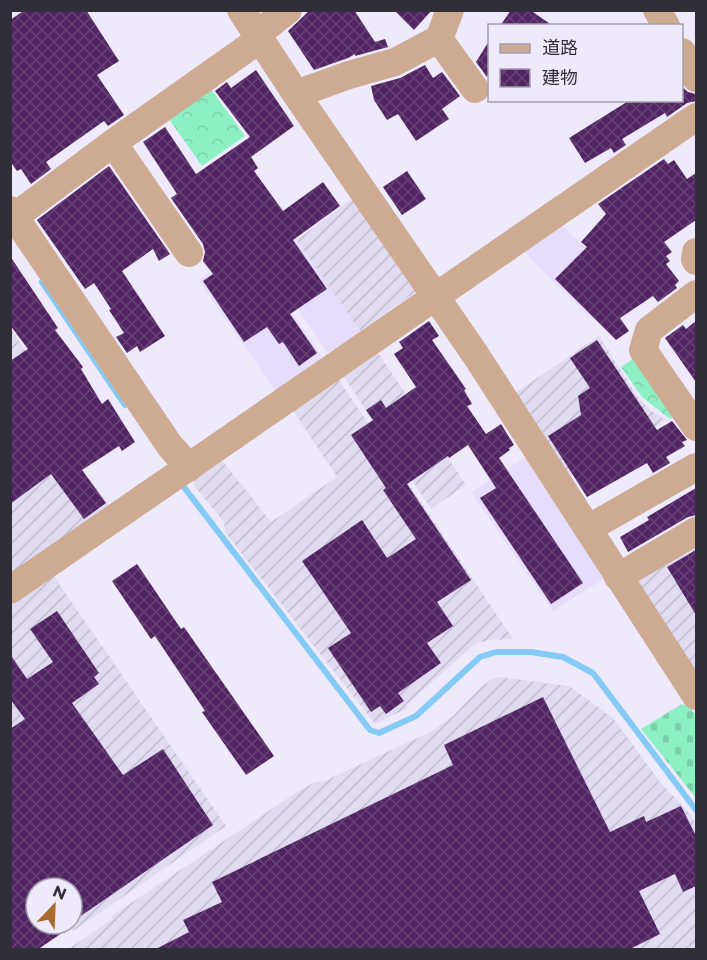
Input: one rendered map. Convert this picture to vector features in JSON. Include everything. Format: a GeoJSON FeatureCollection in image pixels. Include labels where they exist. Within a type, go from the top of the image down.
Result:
{"type":"FeatureCollection","features":[{"type":"Feature","properties":{"kind":"street"},"geometry":{"type":"LineString","coordinates":[[241,10],[589,528],[618,577],[696,696]]}},
{"type":"Feature","properties":{"kind":"street"},"geometry":{"type":"LineString","coordinates":[[181,473],[170,446],[12,215],[253,44],[265,28],[288,10]]}},
{"type":"Feature","properties":{"kind":"street"},"geometry":{"type":"LineString","coordinates":[[296,94],[349,75],[396,62],[439,39],[450,10]]}},
{"type":"Feature","properties":{"kind":"street"},"geometry":{"type":"LineString","coordinates":[[657,10],[665,24]]}},
{"type":"Feature","properties":{"kind":"street"},"geometry":{"type":"LineString","coordinates":[[439,39],[475,89]]}},
{"type":"Feature","properties":{"kind":"street"},"geometry":{"type":"LineString","coordinates":[[683,55],[696,78]]}},
{"type":"Feature","properties":{"kind":"street"},"geometry":{"type":"LineString","coordinates":[[10,590],[696,117]]}},
{"type":"Feature","properties":{"kind":"street"},"geometry":{"type":"LineString","coordinates":[[113,143],[189,253]]}},
{"type":"Feature","properties":{"kind":"street"},"geometry":{"type":"LineString","coordinates":[[696,252],[696,261]]}},
{"type":"Feature","properties":{"kind":"street"},"geometry":{"type":"LineString","coordinates":[[696,294],[649,330],[643,350],[696,428]]}},
{"type":"Feature","properties":{"kind":"street"},"geometry":{"type":"LineString","coordinates":[[589,528],[696,467]]}},
{"type":"Feature","properties":{"kind":"street"},"geometry":{"type":"LineString","coordinates":[[618,577],[696,531]]}},
{"type":"Feature","properties":{"kind":"shaded area"},"geometry":{"type":"Polygon","coordinates":[[[356,196],[420,289],[360,331],[297,240],[356,196]]]}},
{"type":"Feature","properties":{"kind":"shaded area"},"geometry":{"type":"Polygon","coordinates":[[[558,222],[614,273],[594,321],[520,248],[558,222]]]}},
{"type":"Feature","properties":{"kind":"shaded area"},"geometry":{"type":"Polygon","coordinates":[[[297,240],[360,331],[328,353],[267,263],[297,240]]]}},
{"type":"Feature","properties":{"kind":"shaded area"},"geometry":{"type":"Polygon","coordinates":[[[248,248],[322,357],[276,391],[198,280],[248,248]]]}},
{"type":"Feature","properties":{"kind":"shaded area"},"geometry":{"type":"Polygon","coordinates":[[[10,328],[52,389],[11,362],[10,328]]]}},
{"type":"Feature","properties":{"kind":"shaded area"},"geometry":{"type":"Polygon","coordinates":[[[599,336],[637,396],[651,411],[666,420],[569,477],[515,393],[599,336]]]}},
{"type":"Feature","properties":{"kind":"shaded area"},"geometry":{"type":"Polygon","coordinates":[[[377,351],[466,485],[431,509],[342,374],[377,351]]]}},
{"type":"Feature","properties":{"kind":"shaded area"},"geometry":{"type":"Polygon","coordinates":[[[10,372],[111,508],[10,575],[10,372]]]}},
{"type":"Feature","properties":{"kind":"shaded area"},"geometry":{"type":"Polygon","coordinates":[[[337,377],[513,639],[490,640],[475,644],[406,705],[408,708],[375,724],[225,532],[224,522],[195,487],[193,479],[221,459],[271,522],[337,477],[292,409],[337,377]]]}},
{"type":"Feature","properties":{"kind":"shaded area"},"geometry":{"type":"Polygon","coordinates":[[[529,455],[607,577],[553,611],[471,492],[529,455]]]}},
{"type":"Feature","properties":{"kind":"shaded area"},"geometry":{"type":"Polygon","coordinates":[[[696,537],[696,678],[632,578],[696,537]]]}},
{"type":"Feature","properties":{"kind":"shaded area"},"geometry":{"type":"Polygon","coordinates":[[[53,575],[226,826],[84,923],[84,876],[57,876],[11,840],[10,605],[53,575]]]}},
{"type":"Feature","properties":{"kind":"shaded area"},"geometry":{"type":"Polygon","coordinates":[[[494,678],[569,686],[613,718],[660,782],[690,814],[696,824],[696,949],[67,950],[111,920],[113,915],[297,792],[430,732],[453,716],[482,686],[494,678]]]}},
{"type":"Feature","properties":{"kind":"green space"},"geometry":{"type":"Polygon","coordinates":[[[208,85],[245,136],[202,166],[166,115],[208,85]]]}},
{"type":"Feature","properties":{"kind":"green space"},"geometry":{"type":"Polygon","coordinates":[[[637,356],[677,414],[670,419],[642,397],[621,367],[637,356]]]}},
{"type":"Feature","properties":{"kind":"green space"},"geometry":{"type":"Polygon","coordinates":[[[682,704],[690,707],[696,716],[696,798],[641,729],[682,704]]]}},
{"type":"Feature","properties":{"kind":"building"},"geometry":{"type":"Polygon","coordinates":[[[25,10],[86,10],[119,61],[97,75],[124,115],[108,126],[104,121],[46,162],[51,169],[31,184],[21,169],[17,171],[10,161],[10,20],[25,10]]]}},
{"type":"Feature","properties":{"kind":"building"},"geometry":{"type":"Polygon","coordinates":[[[310,10],[354,10],[375,42],[385,39],[388,47],[355,56],[355,54],[314,70],[288,31],[310,10]]]}},
{"type":"Feature","properties":{"kind":"building"},"geometry":{"type":"Polygon","coordinates":[[[394,10],[432,10],[414,30],[394,10]]]}},
{"type":"Feature","properties":{"kind":"building"},"geometry":{"type":"Polygon","coordinates":[[[511,10],[530,10],[550,24],[501,24],[511,10]]]}},
{"type":"Feature","properties":{"kind":"building"},"geometry":{"type":"Polygon","coordinates":[[[488,43],[487,77],[476,62],[488,43]]]}},
{"type":"Feature","properties":{"kind":"building"},"geometry":{"type":"Polygon","coordinates":[[[425,65],[433,78],[442,72],[460,96],[442,109],[449,119],[416,141],[398,114],[387,120],[374,100],[371,86],[400,78],[425,65]]]}},
{"type":"Feature","properties":{"kind":"building"},"geometry":{"type":"Polygon","coordinates":[[[256,70],[294,126],[251,157],[258,168],[254,171],[283,211],[323,182],[340,206],[293,240],[327,289],[290,314],[317,353],[299,366],[283,342],[279,344],[267,327],[244,342],[203,281],[213,274],[203,261],[205,252],[203,244],[171,198],[177,194],[143,142],[165,127],[196,174],[250,137],[215,91],[227,82],[231,88],[256,70]]]}},
{"type":"Feature","properties":{"kind":"building"},"geometry":{"type":"Polygon","coordinates":[[[683,88],[696,94],[696,101],[687,103],[667,117],[665,113],[622,139],[626,145],[614,153],[611,148],[585,163],[569,138],[627,102],[683,102],[683,88]]]}},
{"type":"Feature","properties":{"kind":"building"},"geometry":{"type":"Polygon","coordinates":[[[664,159],[668,164],[674,160],[687,179],[696,173],[696,220],[664,242],[672,252],[666,256],[670,261],[666,264],[679,281],[675,285],[677,288],[658,302],[653,296],[620,318],[629,331],[616,340],[555,279],[587,247],[581,242],[606,214],[598,204],[664,159]]]}},
{"type":"Feature","properties":{"kind":"building"},"geometry":{"type":"Polygon","coordinates":[[[109,166],[170,254],[159,261],[153,249],[122,271],[165,336],[140,352],[137,346],[127,353],[116,337],[124,333],[94,283],[85,289],[37,220],[109,166]]]}},
{"type":"Feature","properties":{"kind":"building"},"geometry":{"type":"Polygon","coordinates":[[[407,171],[426,199],[402,215],[383,187],[407,171]]]}},
{"type":"Feature","properties":{"kind":"building"},"geometry":{"type":"Polygon","coordinates":[[[10,256],[58,328],[55,330],[83,367],[81,369],[102,404],[108,399],[135,442],[122,451],[119,446],[82,470],[106,503],[84,519],[51,474],[10,504],[10,361],[28,349],[10,325],[10,256]]]}},
{"type":"Feature","properties":{"kind":"building"},"geometry":{"type":"Polygon","coordinates":[[[429,321],[439,336],[432,340],[466,389],[464,390],[472,404],[467,406],[486,434],[501,424],[514,445],[499,458],[583,583],[551,604],[480,498],[496,488],[468,445],[449,458],[448,456],[407,484],[471,580],[437,602],[453,626],[427,643],[441,663],[398,693],[404,701],[386,714],[380,706],[371,712],[328,648],[351,633],[302,561],[362,520],[387,558],[416,539],[383,490],[386,488],[351,435],[373,420],[366,410],[381,400],[386,408],[416,387],[394,354],[403,348],[399,342],[429,321]]]}},
{"type":"Feature","properties":{"kind":"building"},"geometry":{"type":"Polygon","coordinates":[[[696,321],[696,382],[665,338],[683,325],[686,329],[696,321]]]}},
{"type":"Feature","properties":{"kind":"building"},"geometry":{"type":"Polygon","coordinates":[[[597,340],[657,430],[672,421],[687,440],[682,442],[685,446],[666,457],[670,463],[653,473],[647,463],[587,497],[548,436],[581,415],[578,396],[590,388],[570,358],[597,340]]]}},
{"type":"Feature","properties":{"kind":"building"},"geometry":{"type":"Polygon","coordinates":[[[696,488],[696,515],[688,517],[628,552],[620,537],[649,520],[647,517],[696,488]]]}},
{"type":"Feature","properties":{"kind":"building"},"geometry":{"type":"Polygon","coordinates":[[[696,550],[696,615],[667,567],[696,550]]]}},
{"type":"Feature","properties":{"kind":"building"},"geometry":{"type":"Polygon","coordinates":[[[137,564],[181,629],[184,627],[274,756],[246,775],[202,712],[205,711],[155,636],[151,639],[112,581],[137,564]]]}},
{"type":"Feature","properties":{"kind":"building"},"geometry":{"type":"Polygon","coordinates":[[[57,611],[99,673],[94,677],[99,684],[72,703],[123,775],[163,749],[213,825],[84,914],[84,876],[24,876],[24,936],[57,936],[37,950],[10,950],[10,729],[25,719],[10,699],[10,654],[27,679],[53,662],[30,629],[57,611]]]}},
{"type":"Feature","properties":{"kind":"building"},"geometry":{"type":"Polygon","coordinates":[[[543,697],[610,832],[644,816],[646,822],[681,806],[696,836],[696,886],[683,892],[675,874],[639,891],[660,934],[628,950],[154,950],[189,932],[183,920],[222,902],[212,882],[453,765],[444,745],[543,697]]]}},
{"type":"Feature","properties":{"kind":"waterway"},"geometry":{"type":"LineString","coordinates":[[42,282],[125,405]]}},
{"type":"Feature","properties":{"kind":"waterway"},"geometry":{"type":"LineString","coordinates":[[180,482],[370,730],[379,733],[416,716],[480,657],[496,652],[531,652],[563,657],[593,673],[696,810]]}}]}
